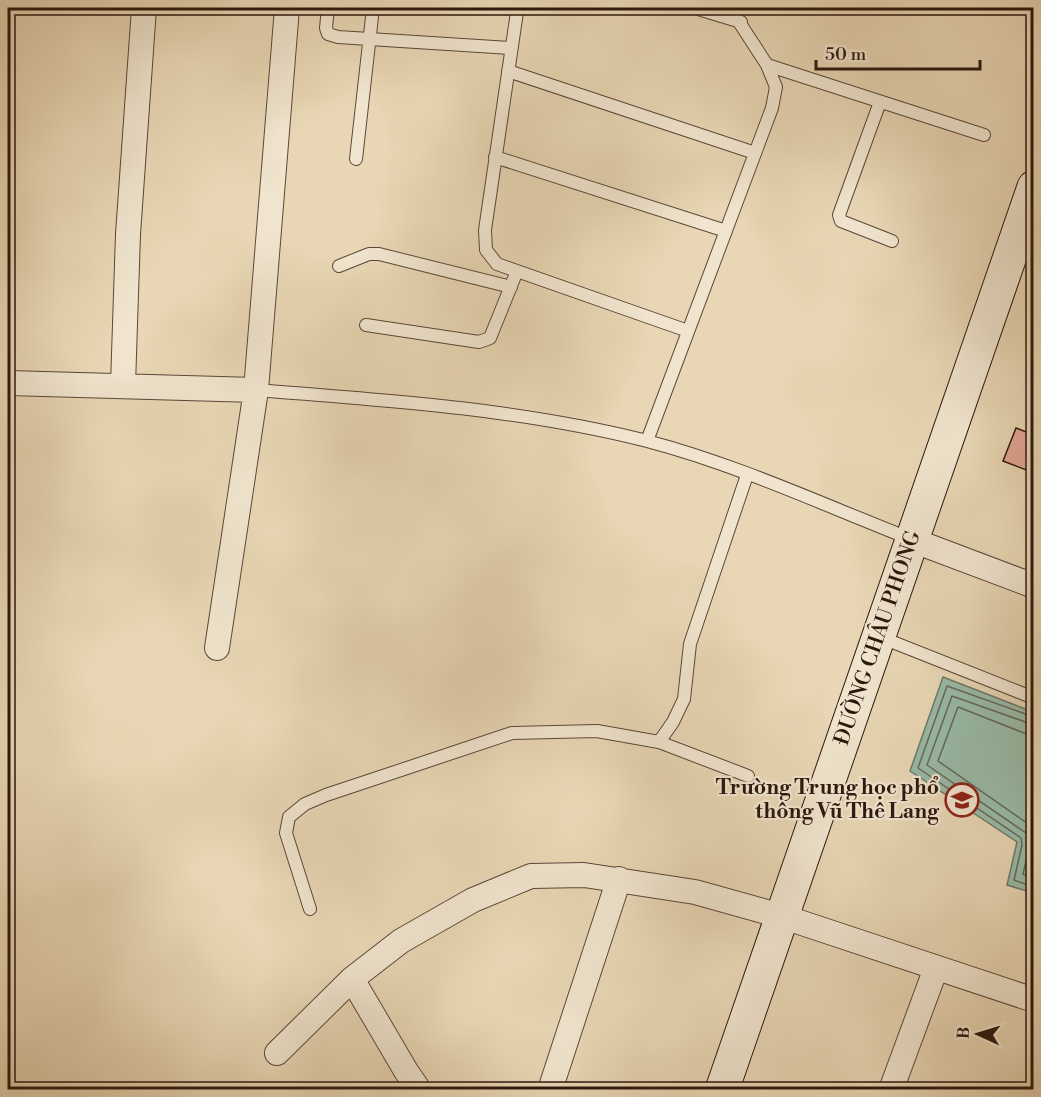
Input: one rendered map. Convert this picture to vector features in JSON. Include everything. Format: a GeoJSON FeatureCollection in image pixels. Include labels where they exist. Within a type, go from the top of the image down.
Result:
{"type":"FeatureCollection","features":[{"type":"Feature","properties":{"kind":"street"},"geometry":{"type":"LineString","coordinates":[[123,385],[128,234],[144,8]]}},
{"type":"Feature","properties":{"kind":"street"},"geometry":{"type":"LineString","coordinates":[[217,648],[256,390],[287,8]]}},
{"type":"Feature","properties":{"kind":"street","name":"ĐƯỜNG CHÂU PHONG"},"geometry":{"type":"LineString","coordinates":[[722,1089],[1034,187]]}},
{"type":"Feature","properties":{"kind":"street"},"geometry":{"type":"LineString","coordinates":[[8,383],[256,390]]}},
{"type":"Feature","properties":{"kind":"street"},"geometry":{"type":"LineString","coordinates":[[912,540],[1034,585]]}},
{"type":"Feature","properties":{"kind":"street"},"geometry":{"type":"LineString","coordinates":[[277,1053],[352,979],[400,941],[473,900],[531,876],[584,875],[695,892],[781,916],[1034,1000]]}},
{"type":"Feature","properties":{"kind":"street"},"geometry":{"type":"LineString","coordinates":[[549,1089],[619,879]]}},
{"type":"Feature","properties":{"kind":"street"},"geometry":{"type":"LineString","coordinates":[[891,1089],[936,968]]}},
{"type":"Feature","properties":{"kind":"street"},"geometry":{"type":"LineString","coordinates":[[352,979],[419,1089]]}},
{"type":"Feature","properties":{"kind":"lane"},"geometry":{"type":"LineString","coordinates":[[328,8],[326,28],[328,34],[338,37],[511,48]]}},
{"type":"Feature","properties":{"kind":"lane"},"geometry":{"type":"LineString","coordinates":[[356,159],[373,8]]}},
{"type":"Feature","properties":{"kind":"lane"},"geometry":{"type":"LineString","coordinates":[[520,8],[517,12],[495,157],[485,230],[486,250],[497,264],[688,331]]}},
{"type":"Feature","properties":{"kind":"lane"},"geometry":{"type":"LineString","coordinates":[[695,8],[741,22]]}},
{"type":"Feature","properties":{"kind":"lane"},"geometry":{"type":"LineString","coordinates":[[647,441],[772,108],[776,87],[767,65],[730,8]]}},
{"type":"Feature","properties":{"kind":"lane"},"geometry":{"type":"LineString","coordinates":[[767,65],[984,135]]}},
{"type":"Feature","properties":{"kind":"lane"},"geometry":{"type":"LineString","coordinates":[[508,71],[755,153]]}},
{"type":"Feature","properties":{"kind":"lane"},"geometry":{"type":"LineString","coordinates":[[880,102],[839,214],[841,221],[892,241]]}},
{"type":"Feature","properties":{"kind":"lane"},"geometry":{"type":"LineString","coordinates":[[495,157],[726,231]]}},
{"type":"Feature","properties":{"kind":"lane"},"geometry":{"type":"LineString","coordinates":[[339,266],[369,254],[380,254],[511,287]]}},
{"type":"Feature","properties":{"kind":"lane"},"geometry":{"type":"LineString","coordinates":[[366,325],[479,342],[490,338],[517,271]]}},
{"type":"Feature","properties":{"kind":"lane"},"geometry":{"type":"LineString","coordinates":[[256,390],[348,397],[545,420],[647,441],[747,475],[912,540]]}},
{"type":"Feature","properties":{"kind":"lane"},"geometry":{"type":"LineString","coordinates":[[658,742],[673,722],[684,699],[690,644],[747,475]]}},
{"type":"Feature","properties":{"kind":"lane"},"geometry":{"type":"LineString","coordinates":[[878,636],[1034,698]]}},
{"type":"Feature","properties":{"kind":"lane"},"geometry":{"type":"LineString","coordinates":[[310,909],[286,833],[289,817],[305,804],[326,795],[512,733],[597,731],[658,742],[748,776]]}},
{"type":"Feature","properties":{"kind":"water"},"geometry":{"type":"Polygon","coordinates":[[[943,677],[1033,712],[1033,893],[1007,885],[1017,842],[910,771],[943,677]]]}},
{"type":"Feature","properties":{"kind":"building"},"geometry":{"type":"Polygon","coordinates":[[[1016,428],[1034,435],[1034,473],[1003,461],[1016,428]]]}},
{"type":"Feature","properties":{"kind":"place","name":"Trường Trung học phổ thông Vũ Thê Lang"},"geometry":{"type":"Point","coordinates":[962,800]}}]}
